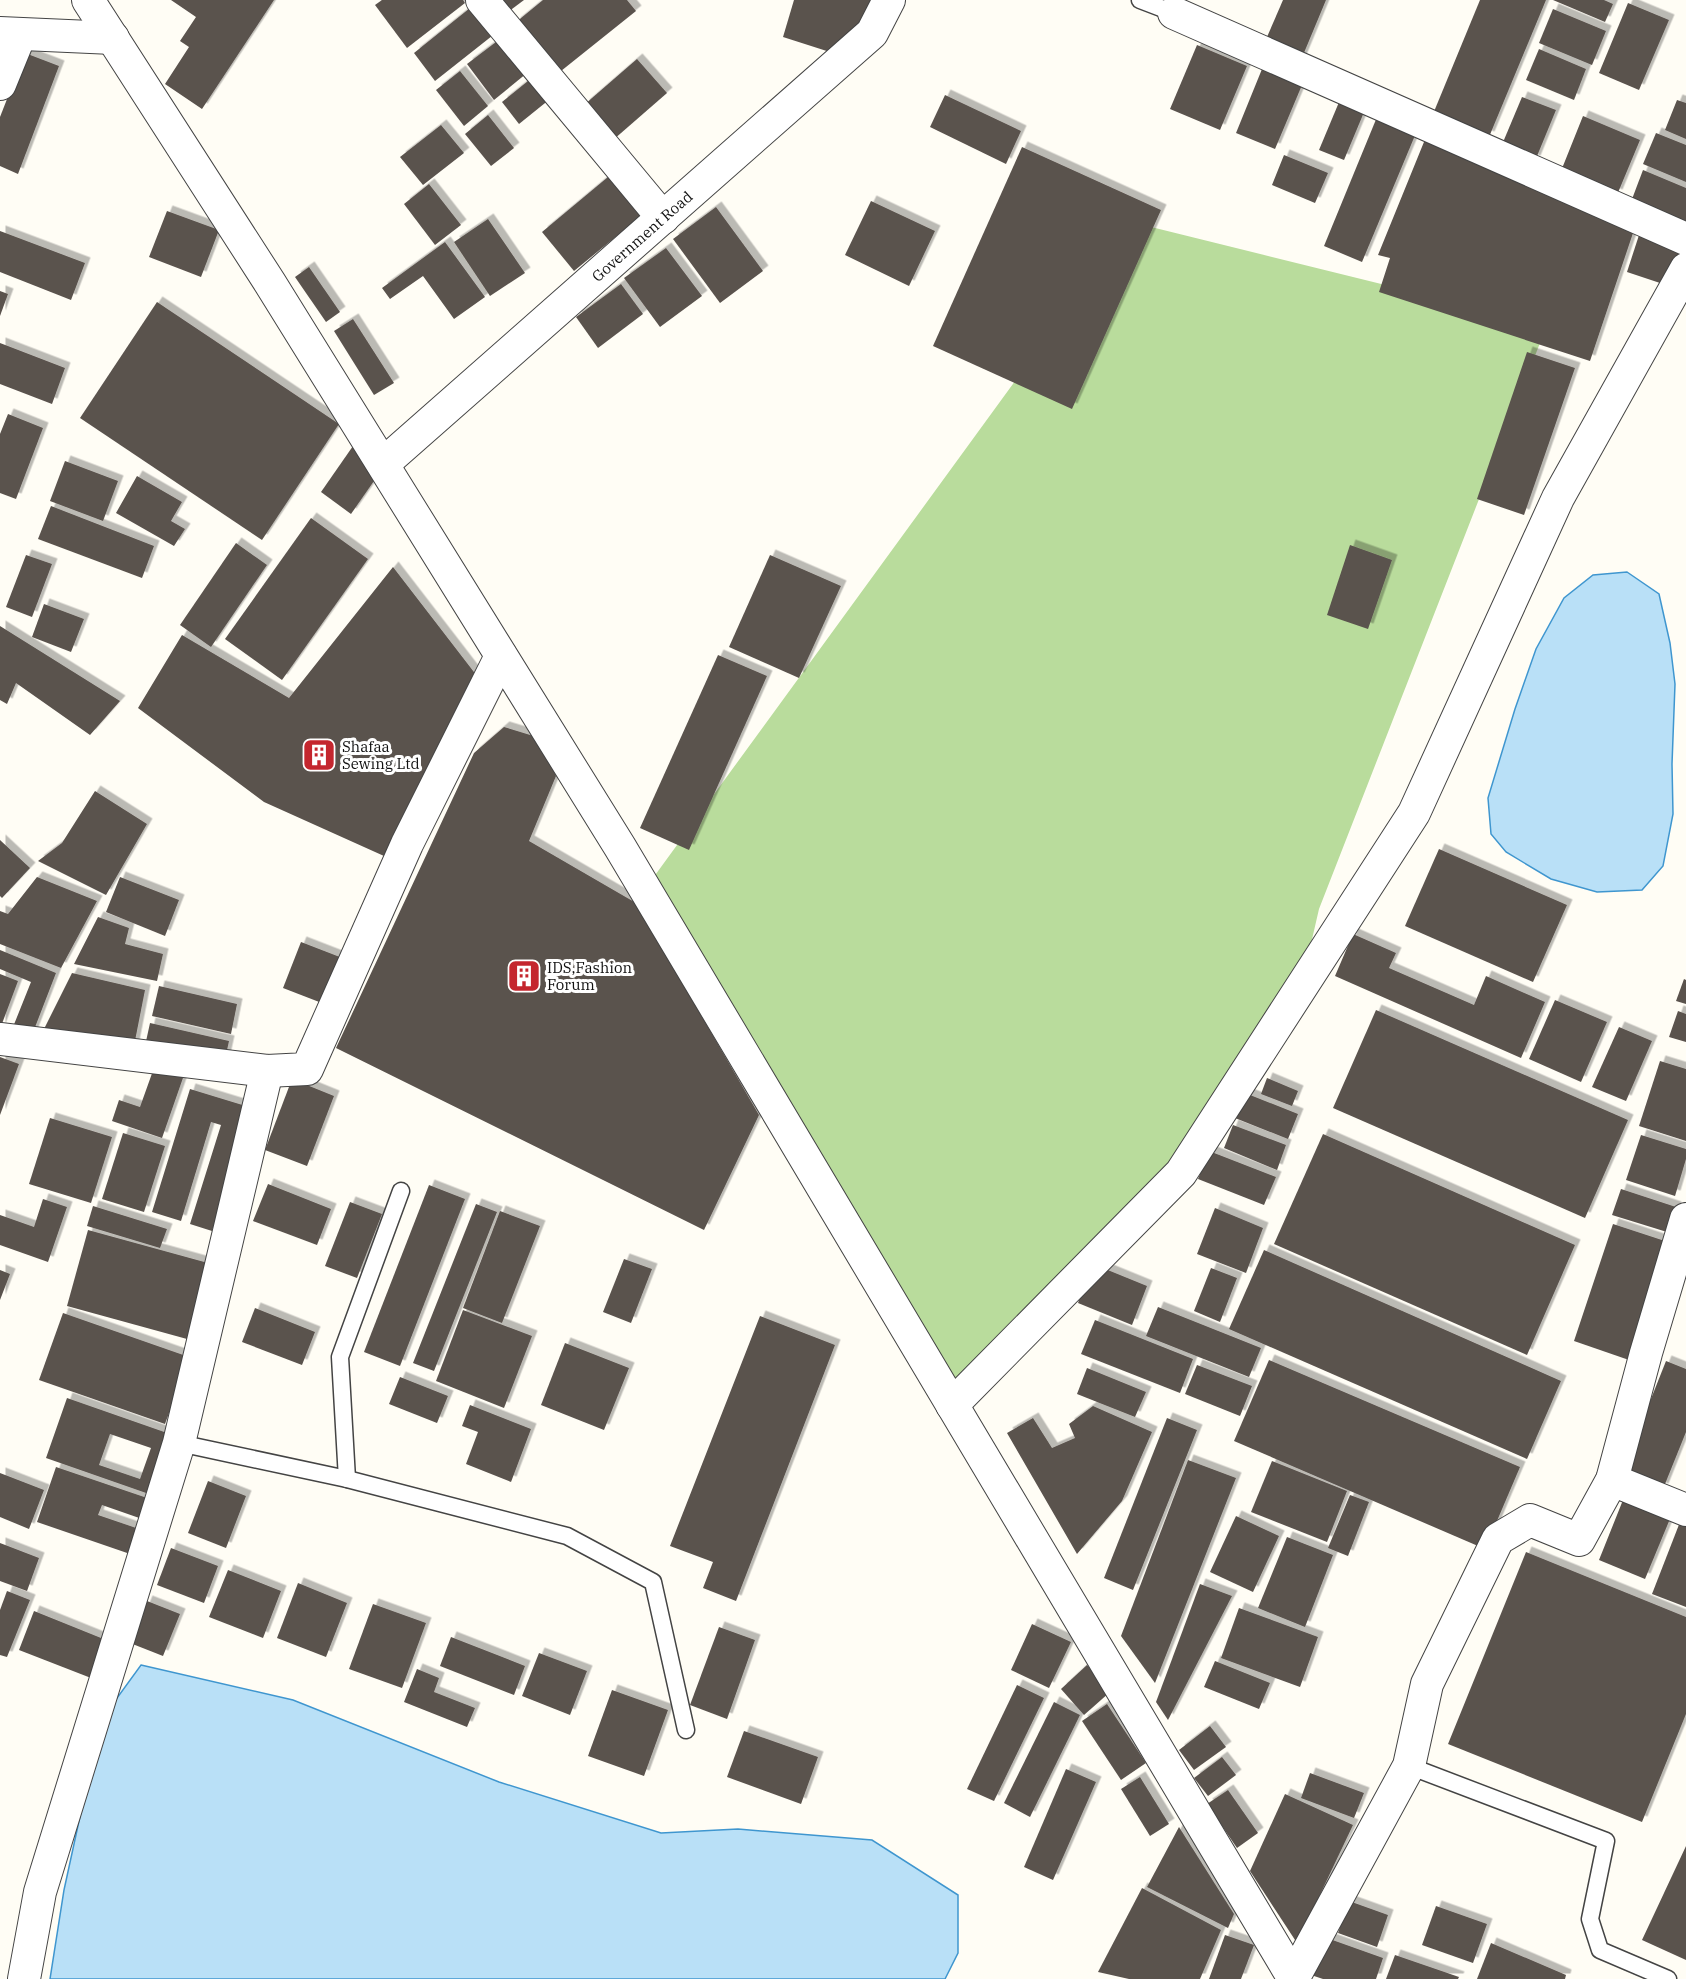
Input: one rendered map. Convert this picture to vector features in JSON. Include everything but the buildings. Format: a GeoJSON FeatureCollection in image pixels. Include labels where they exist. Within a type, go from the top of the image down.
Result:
{"type":"FeatureCollection","features":[{"type":"Feature","properties":{"kind":"street"},"geometry":{"type":"LineString","coordinates":[[88,0],[270,284],[620,847],[1294,1979]]}},
{"type":"Feature","properties":{"kind":"street"},"geometry":{"type":"LineString","coordinates":[[482,0],[663,218]]}},
{"type":"Feature","properties":{"kind":"street","name":"Government Road"},"geometry":{"type":"LineString","coordinates":[[383,464],[872,33],[889,0]]}},
{"type":"Feature","properties":{"kind":"street"},"geometry":{"type":"LineString","coordinates":[[1174,13],[1686,239]]}},
{"type":"Feature","properties":{"kind":"street"},"geometry":{"type":"LineString","coordinates":[[0,84],[10,34],[113,38]]}},
{"type":"Feature","properties":{"kind":"street"},"geometry":{"type":"LineString","coordinates":[[952,1405],[1181,1173],[1414,813],[1558,498],[1686,269]]}},
{"type":"Feature","properties":{"kind":"street"},"geometry":{"type":"LineString","coordinates":[[0,1039],[267,1071],[307,1069],[407,844],[501,656]]}},
{"type":"Feature","properties":{"kind":"street"},"geometry":{"type":"LineString","coordinates":[[24,1979],[40,1892],[179,1443],[267,1071]]}},
{"type":"Feature","properties":{"kind":"street"},"geometry":{"type":"LineString","coordinates":[[1294,1979],[1409,1766],[1428,1684],[1498,1539],[1530,1520],[1579,1540],[1612,1480],[1646,1353],[1686,1219]]}},
{"type":"Feature","properties":{"kind":"street"},"geometry":{"type":"LineString","coordinates":[[1612,1480],[1686,1510]]}},
{"type":"Feature","properties":{"kind":"lane"},"geometry":{"type":"LineString","coordinates":[[1140,0],[1174,13]]}},
{"type":"Feature","properties":{"kind":"lane"},"geometry":{"type":"LineString","coordinates":[[347,1479],[340,1357],[401,1191]]}},
{"type":"Feature","properties":{"kind":"lane"},"geometry":{"type":"LineString","coordinates":[[179,1443],[347,1479],[567,1536],[653,1582],[686,1730]]}},
{"type":"Feature","properties":{"kind":"lane"},"geometry":{"type":"LineString","coordinates":[[1409,1766],[1606,1841],[1590,1918],[1600,1950],[1668,1979]]}},
{"type":"Feature","properties":{"kind":"green space"},"geometry":{"type":"Polygon","coordinates":[[[1131,222],[1547,325],[1319,909],[1301,987],[1181,1173],[952,1405],[645,889],[1131,222]]]}},
{"type":"Feature","properties":{"kind":"water"},"geometry":{"type":"Polygon","coordinates":[[[1627,572],[1659,594],[1670,643],[1675,684],[1673,814],[1663,866],[1642,890],[1597,892],[1551,879],[1506,852],[1491,834],[1488,798],[1536,649],[1564,598],[1593,575],[1627,572]]]}},
{"type":"Feature","properties":{"kind":"water"},"geometry":{"type":"Polygon","coordinates":[[[141,1665],[293,1700],[499,1782],[661,1833],[738,1829],[872,1840],[958,1895],[958,1953],[945,1979],[50,1979],[64,1890],[101,1720],[141,1665]]]}},
{"type":"Feature","properties":{"kind":"place","name":"Shafaa Sewing Ltd"},"geometry":{"type":"Point","coordinates":[319,755]}},
{"type":"Feature","properties":{"kind":"place","name":"IDS,Fashion Forum"},"geometry":{"type":"Point","coordinates":[524,976]}}]}
